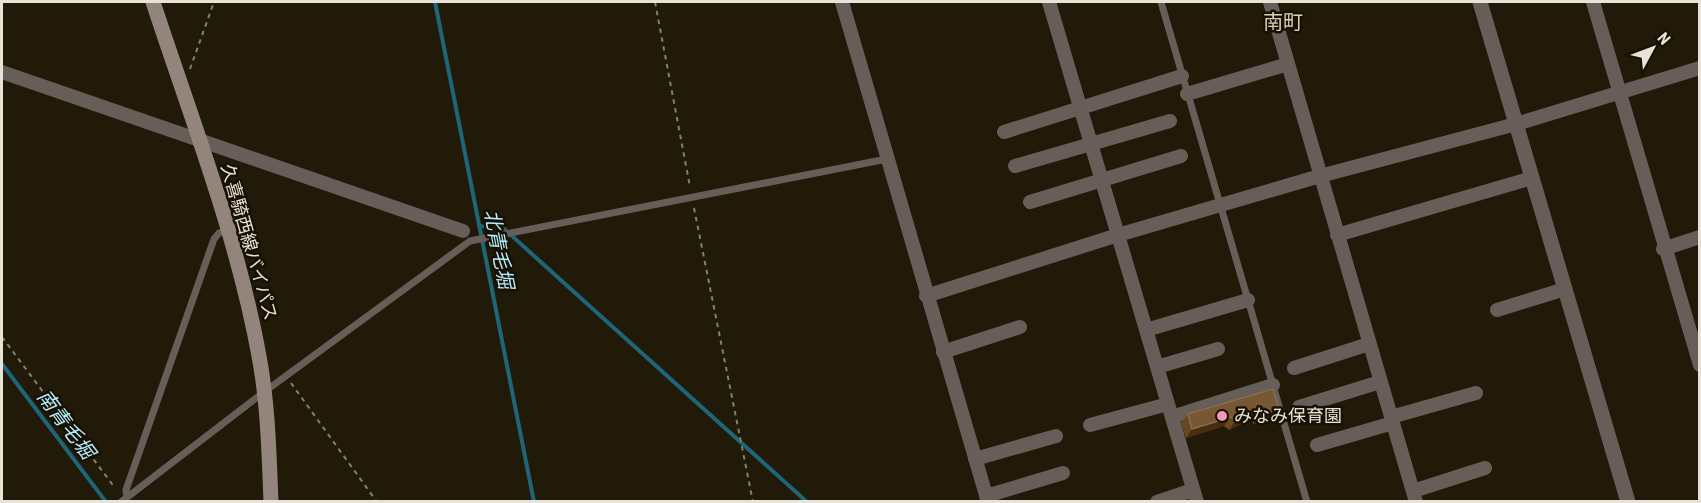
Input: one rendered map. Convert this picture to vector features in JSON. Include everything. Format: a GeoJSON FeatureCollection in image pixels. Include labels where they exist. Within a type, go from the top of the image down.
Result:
{"type":"FeatureCollection","features":[{"type":"Feature","properties":{"kind":"main road","name":"久喜騎西線バイパス"},"geometry":{"type":"LineString","coordinates":[[153,2],[227,230],[250,310],[264,392],[271,501]]}},
{"type":"Feature","properties":{"kind":"street"},"geometry":{"type":"LineString","coordinates":[[842,2],[987,499],[1063,473]]}},
{"type":"Feature","properties":{"kind":"street"},"geometry":{"type":"LineString","coordinates":[[1049,2],[1195,496],[1157,501]]}},
{"type":"Feature","properties":{"kind":"street"},"geometry":{"type":"LineString","coordinates":[[1270,2],[1414,496],[1485,468]]}},
{"type":"Feature","properties":{"kind":"street"},"geometry":{"type":"LineString","coordinates":[[1480,2],[1628,501]]}},
{"type":"Feature","properties":{"kind":"street"},"geometry":{"type":"LineString","coordinates":[[1593,2],[1663,249],[1700,365]]}},
{"type":"Feature","properties":{"kind":"street"},"geometry":{"type":"LineString","coordinates":[[1187,94],[1288,64]]}},
{"type":"Feature","properties":{"kind":"street"},"geometry":{"type":"LineString","coordinates":[[926,296],[1118,235],[1320,176],[1516,124],[1700,68]]}},
{"type":"Feature","properties":{"kind":"street"},"geometry":{"type":"LineString","coordinates":[[2,72],[198,139],[469,237]]}},
{"type":"Feature","properties":{"kind":"street"},"geometry":{"type":"LineString","coordinates":[[1004,132],[1182,76]]}},
{"type":"Feature","properties":{"kind":"street"},"geometry":{"type":"LineString","coordinates":[[1015,166],[1170,121]]}},
{"type":"Feature","properties":{"kind":"street"},"geometry":{"type":"LineString","coordinates":[[1030,202],[1180,156]]}},
{"type":"Feature","properties":{"kind":"street"},"geometry":{"type":"LineString","coordinates":[[1337,235],[1532,178]]}},
{"type":"Feature","properties":{"kind":"street"},"geometry":{"type":"LineString","coordinates":[[1663,249],[1700,237]]}},
{"type":"Feature","properties":{"kind":"street"},"geometry":{"type":"LineString","coordinates":[[1497,310],[1565,289]]}},
{"type":"Feature","properties":{"kind":"street"},"geometry":{"type":"LineString","coordinates":[[1146,330],[1248,300]]}},
{"type":"Feature","properties":{"kind":"street"},"geometry":{"type":"LineString","coordinates":[[943,352],[1020,327]]}},
{"type":"Feature","properties":{"kind":"street"},"geometry":{"type":"LineString","coordinates":[[1294,368],[1369,344]]}},
{"type":"Feature","properties":{"kind":"street"},"geometry":{"type":"LineString","coordinates":[[1157,367],[1218,350]]}},
{"type":"Feature","properties":{"kind":"street"},"geometry":{"type":"LineString","coordinates":[[1299,407],[1380,381]]}},
{"type":"Feature","properties":{"kind":"street"},"geometry":{"type":"LineString","coordinates":[[1090,425],[1170,410],[1273,385]]}},
{"type":"Feature","properties":{"kind":"street"},"geometry":{"type":"LineString","coordinates":[[1317,445],[1476,393]]}},
{"type":"Feature","properties":{"kind":"street"},"geometry":{"type":"LineString","coordinates":[[975,459],[1056,436]]}},
{"type":"Feature","properties":{"kind":"lane"},"geometry":{"type":"LineString","coordinates":[[1161,2],[1307,501]]}},
{"type":"Feature","properties":{"kind":"lane"},"geometry":{"type":"LineString","coordinates":[[124,499],[469,237],[490,237],[887,159]]}},
{"type":"Feature","properties":{"kind":"lane"},"geometry":{"type":"LineString","coordinates":[[124,499],[214,239],[219,232],[227,230]]}},
{"type":"Feature","properties":{"kind":"path"},"geometry":{"type":"LineString","coordinates":[[176,73],[191,69],[214,2]]}},
{"type":"Feature","properties":{"kind":"path"},"geometry":{"type":"LineString","coordinates":[[655,2],[753,501]]}},
{"type":"Feature","properties":{"kind":"path"},"geometry":{"type":"LineString","coordinates":[[2,337],[124,499]]}},
{"type":"Feature","properties":{"kind":"path"},"geometry":{"type":"LineString","coordinates":[[286,376],[377,501]]}},
{"type":"Feature","properties":{"kind":"building"},"geometry":{"type":"Polygon","coordinates":[[[1273,389],[1279,410],[1260,415],[1258,410],[1235,421],[1231,417],[1192,429],[1188,414],[1273,389]]]}},
{"type":"Feature","properties":{"kind":"waterway","name":"北青毛堀"},"geometry":{"type":"LineString","coordinates":[[435,2],[534,502]]}},
{"type":"Feature","properties":{"kind":"waterway"},"geometry":{"type":"LineString","coordinates":[[479,226],[502,227],[807,502]]}},
{"type":"Feature","properties":{"kind":"waterway","name":"南青毛堀"},"geometry":{"type":"LineString","coordinates":[[2,364],[106,502]]}},
{"type":"Feature","properties":{"kind":"place","name":"みなみ保育園"},"geometry":{"type":"Point","coordinates":[1222,416]}},
{"type":"Feature","properties":{"kind":"district","name":"南町"},"geometry":{"type":"Point","coordinates":[1283,22]}}]}
